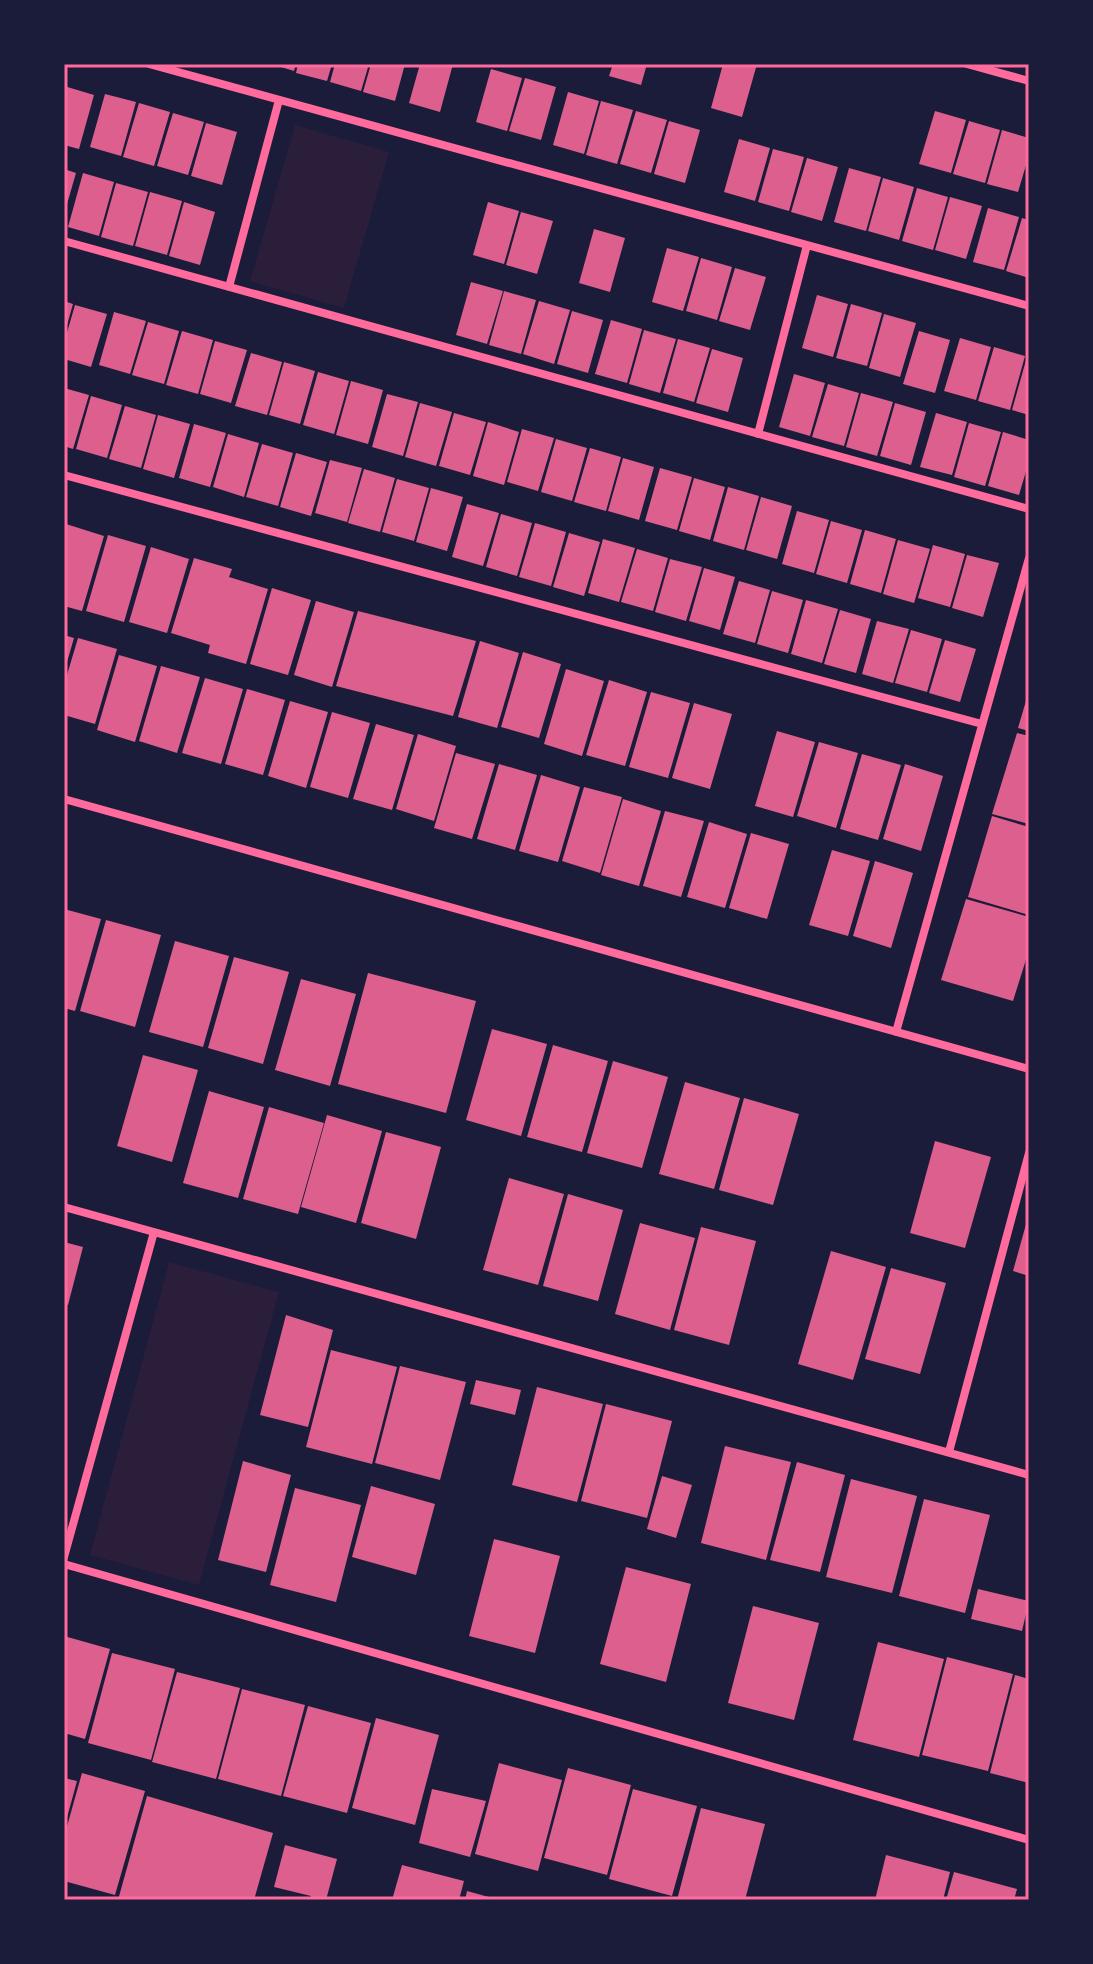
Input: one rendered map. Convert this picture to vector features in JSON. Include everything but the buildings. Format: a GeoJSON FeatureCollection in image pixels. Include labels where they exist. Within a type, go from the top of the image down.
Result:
{"type":"FeatureCollection","features":[{"type":"Feature","properties":{"kind":"street"},"geometry":{"type":"LineString","coordinates":[[149,64],[1029,306]]}},
{"type":"Feature","properties":{"kind":"street"},"geometry":{"type":"LineString","coordinates":[[967,64],[1029,81]]}},
{"type":"Feature","properties":{"kind":"street"},"geometry":{"type":"LineString","coordinates":[[229,287],[279,100]]}},
{"type":"Feature","properties":{"kind":"street"},"geometry":{"type":"LineString","coordinates":[[64,241],[1029,509]]}},
{"type":"Feature","properties":{"kind":"street"},"geometry":{"type":"LineString","coordinates":[[758,434],[807,245]]}},
{"type":"Feature","properties":{"kind":"street"},"geometry":{"type":"LineString","coordinates":[[64,475],[982,724]]}},
{"type":"Feature","properties":{"kind":"street"},"geometry":{"type":"LineString","coordinates":[[896,1032],[1029,558]]}},
{"type":"Feature","properties":{"kind":"street"},"geometry":{"type":"LineString","coordinates":[[64,799],[1029,1069]]}},
{"type":"Feature","properties":{"kind":"street"},"geometry":{"type":"LineString","coordinates":[[949,1452],[1029,1153]]}},
{"type":"Feature","properties":{"kind":"street"},"geometry":{"type":"LineString","coordinates":[[64,1207],[1029,1475]]}},
{"type":"Feature","properties":{"kind":"street"},"geometry":{"type":"LineString","coordinates":[[64,1557],[154,1232]]}},
{"type":"Feature","properties":{"kind":"street"},"geometry":{"type":"LineString","coordinates":[[64,1564],[1029,1840]]}},
{"type":"Feature","properties":{"kind":"shaded area"},"geometry":{"type":"Polygon","coordinates":[[[295,125],[389,152],[344,308],[250,281],[295,125]]]}},
{"type":"Feature","properties":{"kind":"shaded area"},"geometry":{"type":"Polygon","coordinates":[[[169,1262],[279,1292],[199,1585],[90,1555],[169,1262]]]}}]}
